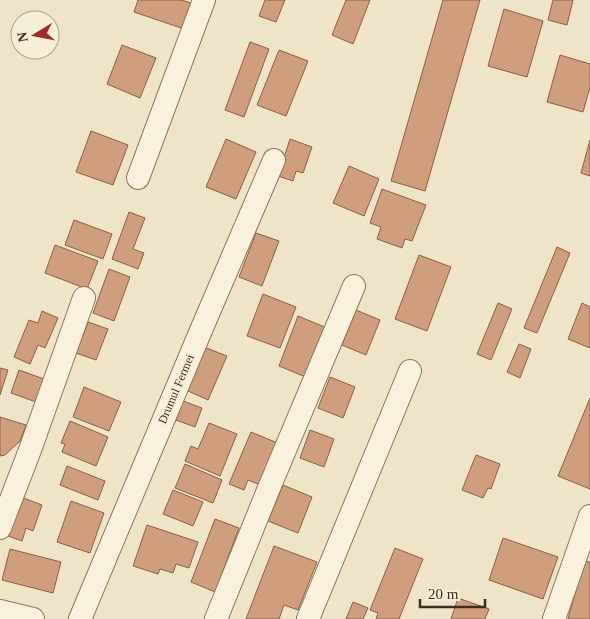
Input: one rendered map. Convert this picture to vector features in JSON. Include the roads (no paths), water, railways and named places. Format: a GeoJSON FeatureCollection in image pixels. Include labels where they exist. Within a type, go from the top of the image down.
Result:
{"type":"FeatureCollection","features":[{"type":"Feature","properties":{"kind":"street"},"geometry":{"type":"LineString","coordinates":[[138,178],[204,0]]}},
{"type":"Feature","properties":{"kind":"street","name":"Drumul Fermei"},"geometry":{"type":"LineString","coordinates":[[80,619],[274,160]]}},
{"type":"Feature","properties":{"kind":"street"},"geometry":{"type":"LineString","coordinates":[[216,619],[354,286]]}},
{"type":"Feature","properties":{"kind":"street"},"geometry":{"type":"LineString","coordinates":[[0,528],[84,298]]}},
{"type":"Feature","properties":{"kind":"street"},"geometry":{"type":"LineString","coordinates":[[308,619],[410,371]]}},
{"type":"Feature","properties":{"kind":"street"},"geometry":{"type":"LineString","coordinates":[[554,619],[590,516]]}},
{"type":"Feature","properties":{"kind":"street"},"geometry":{"type":"LineString","coordinates":[[0,611],[33,619]]}}]}
